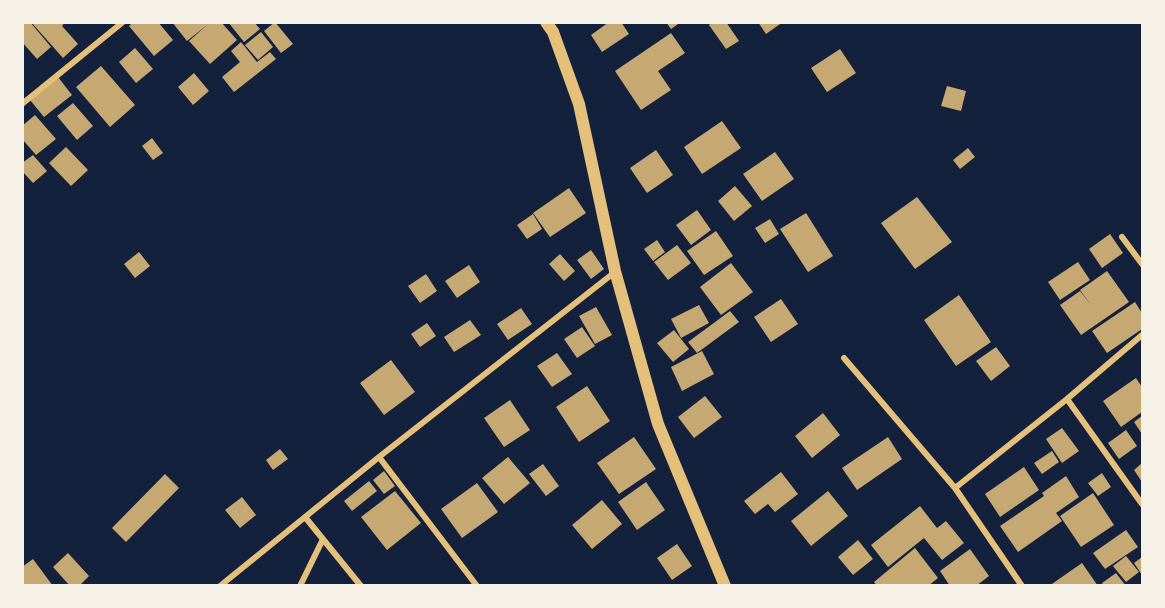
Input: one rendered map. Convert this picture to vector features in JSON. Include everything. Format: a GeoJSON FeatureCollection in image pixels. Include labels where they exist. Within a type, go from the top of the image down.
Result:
{"type":"FeatureCollection","features":[{"type":"Feature","properties":{"kind":"main road"},"geometry":{"type":"LineString","coordinates":[[546,22],[553,32],[579,104],[615,271],[658,424],[725,585]]}},
{"type":"Feature","properties":{"kind":"street"},"geometry":{"type":"LineString","coordinates":[[22,104],[123,22]]}},
{"type":"Feature","properties":{"kind":"street"},"geometry":{"type":"LineString","coordinates":[[1122,237],[1143,264]]}},
{"type":"Feature","properties":{"kind":"street"},"geometry":{"type":"LineString","coordinates":[[220,585],[615,271]]}},
{"type":"Feature","properties":{"kind":"street"},"geometry":{"type":"LineString","coordinates":[[955,488],[1143,335]]}},
{"type":"Feature","properties":{"kind":"street"},"geometry":{"type":"LineString","coordinates":[[844,358],[955,488],[1022,585]]}},
{"type":"Feature","properties":{"kind":"street"},"geometry":{"type":"LineString","coordinates":[[1067,399],[1143,504]]}},
{"type":"Feature","properties":{"kind":"street"},"geometry":{"type":"LineString","coordinates":[[379,457],[477,585]]}},
{"type":"Feature","properties":{"kind":"street"},"geometry":{"type":"LineString","coordinates":[[305,517],[361,585]]}},
{"type":"Feature","properties":{"kind":"street"},"geometry":{"type":"LineString","coordinates":[[300,585],[323,539]]}},
{"type":"Feature","properties":{"kind":"building"},"geometry":{"type":"Polygon","coordinates":[[[22,22],[30,22],[51,47],[37,59],[22,42],[22,22]]]}},
{"type":"Feature","properties":{"kind":"building"},"geometry":{"type":"Polygon","coordinates":[[[31,22],[65,22],[62,26],[78,44],[63,58],[31,22]]]}},
{"type":"Feature","properties":{"kind":"building"},"geometry":{"type":"Polygon","coordinates":[[[133,22],[158,22],[173,40],[154,56],[129,26],[133,22]]]}},
{"type":"Feature","properties":{"kind":"building"},"geometry":{"type":"Polygon","coordinates":[[[172,22],[221,22],[237,40],[210,64],[189,41],[207,25],[187,41],[172,22]]]}},
{"type":"Feature","properties":{"kind":"building"},"geometry":{"type":"Polygon","coordinates":[[[228,22],[254,22],[260,29],[244,42],[228,22]]]}},
{"type":"Feature","properties":{"kind":"building"},"geometry":{"type":"Polygon","coordinates":[[[275,22],[293,44],[281,53],[264,31],[275,22]]]}},
{"type":"Feature","properties":{"kind":"building"},"geometry":{"type":"Polygon","coordinates":[[[609,22],[621,22],[629,34],[602,52],[591,35],[609,22]]]}},
{"type":"Feature","properties":{"kind":"building"},"geometry":{"type":"Polygon","coordinates":[[[666,22],[681,22],[671,29],[666,22]]]}},
{"type":"Feature","properties":{"kind":"building"},"geometry":{"type":"Polygon","coordinates":[[[712,22],[726,22],[739,41],[726,49],[709,25],[712,22]]]}},
{"type":"Feature","properties":{"kind":"building"},"geometry":{"type":"Polygon","coordinates":[[[758,22],[783,22],[766,34],[758,22]]]}},
{"type":"Feature","properties":{"kind":"building"},"geometry":{"type":"Polygon","coordinates":[[[261,32],[273,47],[258,60],[245,45],[261,32]]]}},
{"type":"Feature","properties":{"kind":"building"},"geometry":{"type":"Polygon","coordinates":[[[671,33],[685,53],[658,71],[671,90],[641,110],[615,71],[671,33]]]}},
{"type":"Feature","properties":{"kind":"building"},"geometry":{"type":"Polygon","coordinates":[[[241,42],[257,62],[270,52],[276,59],[234,92],[222,77],[240,62],[231,51],[241,42]]]}},
{"type":"Feature","properties":{"kind":"building"},"geometry":{"type":"Polygon","coordinates":[[[135,48],[153,69],[136,83],[119,62],[135,48]]]}},
{"type":"Feature","properties":{"kind":"building"},"geometry":{"type":"Polygon","coordinates":[[[840,49],[856,73],[827,92],[811,68],[840,49]]]}},
{"type":"Feature","properties":{"kind":"building"},"geometry":{"type":"Polygon","coordinates":[[[101,66],[135,105],[110,127],[76,87],[101,66]]]}},
{"type":"Feature","properties":{"kind":"building"},"geometry":{"type":"Polygon","coordinates":[[[194,73],[209,91],[193,105],[178,87],[194,73]]]}},
{"type":"Feature","properties":{"kind":"building"},"geometry":{"type":"Polygon","coordinates":[[[58,77],[72,95],[44,117],[30,100],[58,77]]]}},
{"type":"Feature","properties":{"kind":"building"},"geometry":{"type":"Polygon","coordinates":[[[947,86],[966,91],[961,111],[941,106],[947,86]]]}},
{"type":"Feature","properties":{"kind":"building"},"geometry":{"type":"Polygon","coordinates":[[[73,103],[93,126],[77,140],[57,116],[73,103]]]}},
{"type":"Feature","properties":{"kind":"building"},"geometry":{"type":"Polygon","coordinates":[[[35,115],[56,139],[36,155],[22,139],[22,126],[35,115]]]}},
{"type":"Feature","properties":{"kind":"building"},"geometry":{"type":"Polygon","coordinates":[[[722,121],[741,148],[702,174],[684,147],[722,121]]]}},
{"type":"Feature","properties":{"kind":"building"},"geometry":{"type":"Polygon","coordinates":[[[152,138],[163,153],[153,160],[142,146],[152,138]]]}},
{"type":"Feature","properties":{"kind":"building"},"geometry":{"type":"Polygon","coordinates":[[[66,147],[88,170],[71,186],[49,163],[66,147]]]}},
{"type":"Feature","properties":{"kind":"building"},"geometry":{"type":"Polygon","coordinates":[[[968,148],[975,157],[960,169],[953,160],[968,148]]]}},
{"type":"Feature","properties":{"kind":"building"},"geometry":{"type":"Polygon","coordinates":[[[656,150],[673,175],[647,193],[630,168],[656,150]]]}},
{"type":"Feature","properties":{"kind":"building"},"geometry":{"type":"Polygon","coordinates":[[[775,152],[794,179],[762,201],[743,174],[775,152]]]}},
{"type":"Feature","properties":{"kind":"building"},"geometry":{"type":"Polygon","coordinates":[[[33,155],[47,171],[33,183],[22,171],[22,163],[33,155]]]}},
{"type":"Feature","properties":{"kind":"building"},"geometry":{"type":"Polygon","coordinates":[[[735,186],[752,206],[734,221],[718,201],[735,186]]]}},
{"type":"Feature","properties":{"kind":"building"},"geometry":{"type":"Polygon","coordinates":[[[569,188],[586,213],[550,237],[533,213],[569,188]]]}},
{"type":"Feature","properties":{"kind":"building"},"geometry":{"type":"Polygon","coordinates":[[[917,197],[952,242],[915,269],[881,223],[917,197]]]}},
{"type":"Feature","properties":{"kind":"building"},"geometry":{"type":"Polygon","coordinates":[[[697,210],[711,230],[691,245],[676,225],[697,210]]]}},
{"type":"Feature","properties":{"kind":"building"},"geometry":{"type":"Polygon","coordinates":[[[806,213],[833,256],[808,272],[780,229],[806,213]]]}},
{"type":"Feature","properties":{"kind":"building"},"geometry":{"type":"Polygon","coordinates":[[[533,214],[542,229],[527,239],[517,225],[533,214]]]}},
{"type":"Feature","properties":{"kind":"building"},"geometry":{"type":"Polygon","coordinates":[[[770,219],[779,234],[765,243],[755,228],[770,219]]]}},
{"type":"Feature","properties":{"kind":"building"},"geometry":{"type":"Polygon","coordinates":[[[716,231],[733,256],[704,275],[687,251],[716,231]]]}},
{"type":"Feature","properties":{"kind":"building"},"geometry":{"type":"Polygon","coordinates":[[[1110,234],[1123,253],[1102,268],[1089,249],[1110,234]]]}},
{"type":"Feature","properties":{"kind":"building"},"geometry":{"type":"Polygon","coordinates":[[[657,240],[665,252],[653,261],[644,249],[657,240]]]}},
{"type":"Feature","properties":{"kind":"building"},"geometry":{"type":"Polygon","coordinates":[[[677,245],[691,263],[668,280],[654,262],[677,245]]]}},
{"type":"Feature","properties":{"kind":"building"},"geometry":{"type":"Polygon","coordinates":[[[591,250],[604,269],[591,279],[577,260],[591,250]]]}},
{"type":"Feature","properties":{"kind":"building"},"geometry":{"type":"Polygon","coordinates":[[[139,252],[150,266],[135,278],[124,264],[139,252]]]}},
{"type":"Feature","properties":{"kind":"building"},"geometry":{"type":"Polygon","coordinates":[[[560,254],[575,271],[564,281],[549,264],[560,254]]]}},
{"type":"Feature","properties":{"kind":"building"},"geometry":{"type":"Polygon","coordinates":[[[1078,262],[1090,280],[1060,300],[1048,282],[1078,262]]]}},
{"type":"Feature","properties":{"kind":"building"},"geometry":{"type":"Polygon","coordinates":[[[731,263],[753,292],[721,315],[700,287],[731,263]]]}},
{"type":"Feature","properties":{"kind":"building"},"geometry":{"type":"Polygon","coordinates":[[[469,265],[480,282],[457,298],[445,281],[469,265]]]}},
{"type":"Feature","properties":{"kind":"building"},"geometry":{"type":"Polygon","coordinates":[[[1107,271],[1129,302],[1081,335],[1060,305],[1080,291],[1091,305],[1080,290],[1107,271]]]}},
{"type":"Feature","properties":{"kind":"building"},"geometry":{"type":"Polygon","coordinates":[[[426,274],[437,291],[420,303],[408,286],[426,274]]]}},
{"type":"Feature","properties":{"kind":"building"},"geometry":{"type":"Polygon","coordinates":[[[959,295],[991,342],[956,366],[924,320],[959,295]]]}},
{"type":"Feature","properties":{"kind":"building"},"geometry":{"type":"Polygon","coordinates":[[[781,299],[798,324],[771,342],[754,317],[781,299]]]}},
{"type":"Feature","properties":{"kind":"building"},"geometry":{"type":"Polygon","coordinates":[[[1135,302],[1142,313],[1142,329],[1107,353],[1092,331],[1135,302]]]}},
{"type":"Feature","properties":{"kind":"building"},"geometry":{"type":"Polygon","coordinates":[[[699,305],[709,323],[681,338],[671,319],[699,305]]]}},
{"type":"Feature","properties":{"kind":"building"},"geometry":{"type":"Polygon","coordinates":[[[596,307],[612,335],[595,344],[579,316],[596,307]]]}},
{"type":"Feature","properties":{"kind":"building"},"geometry":{"type":"Polygon","coordinates":[[[521,308],[532,324],[508,340],[497,324],[521,308]]]}},
{"type":"Feature","properties":{"kind":"building"},"geometry":{"type":"Polygon","coordinates":[[[730,311],[739,322],[697,353],[688,342],[730,311]]]}},
{"type":"Feature","properties":{"kind":"building"},"geometry":{"type":"Polygon","coordinates":[[[470,320],[481,335],[454,352],[444,337],[470,320]]]}},
{"type":"Feature","properties":{"kind":"building"},"geometry":{"type":"Polygon","coordinates":[[[427,323],[436,336],[420,347],[411,334],[427,323]]]}},
{"type":"Feature","properties":{"kind":"building"},"geometry":{"type":"Polygon","coordinates":[[[582,327],[595,346],[577,358],[564,339],[582,327]]]}},
{"type":"Feature","properties":{"kind":"building"},"geometry":{"type":"Polygon","coordinates":[[[674,330],[689,349],[673,362],[657,343],[674,330]]]}},
{"type":"Feature","properties":{"kind":"building"},"geometry":{"type":"Polygon","coordinates":[[[996,347],[1010,366],[991,381],[976,361],[996,347]]]}},
{"type":"Feature","properties":{"kind":"building"},"geometry":{"type":"Polygon","coordinates":[[[702,351],[714,374],[682,391],[671,367],[702,351]]]}},
{"type":"Feature","properties":{"kind":"building"},"geometry":{"type":"Polygon","coordinates":[[[557,353],[572,374],[552,387],[537,366],[557,353]]]}},
{"type":"Feature","properties":{"kind":"building"},"geometry":{"type":"Polygon","coordinates":[[[391,360],[415,392],[384,415],[360,383],[391,360]]]}},
{"type":"Feature","properties":{"kind":"building"},"geometry":{"type":"Polygon","coordinates":[[[1136,378],[1142,387],[1142,412],[1121,427],[1103,401],[1136,378]]]}},
{"type":"Feature","properties":{"kind":"building"},"geometry":{"type":"Polygon","coordinates":[[[587,386],[610,421],[579,442],[556,407],[587,386]]]}},
{"type":"Feature","properties":{"kind":"building"},"geometry":{"type":"Polygon","coordinates":[[[705,396],[722,417],[694,438],[678,417],[705,396]]]}},
{"type":"Feature","properties":{"kind":"building"},"geometry":{"type":"Polygon","coordinates":[[[510,400],[530,430],[504,447],[484,418],[510,400]]]}},
{"type":"Feature","properties":{"kind":"building"},"geometry":{"type":"Polygon","coordinates":[[[823,413],[840,435],[812,458],[795,436],[823,413]]]}},
{"type":"Feature","properties":{"kind":"building"},"geometry":{"type":"Polygon","coordinates":[[[1142,416],[1142,434],[1134,422],[1142,416]]]}},
{"type":"Feature","properties":{"kind":"building"},"geometry":{"type":"Polygon","coordinates":[[[1062,428],[1079,451],[1062,463],[1046,439],[1062,428]]]}},
{"type":"Feature","properties":{"kind":"building"},"geometry":{"type":"Polygon","coordinates":[[[1126,430],[1137,446],[1119,459],[1108,443],[1126,430]]]}},
{"type":"Feature","properties":{"kind":"building"},"geometry":{"type":"Polygon","coordinates":[[[634,437],[656,469],[619,494],[597,463],[634,437]]]}},
{"type":"Feature","properties":{"kind":"building"},"geometry":{"type":"Polygon","coordinates":[[[888,437],[902,459],[857,490],[842,468],[888,437]]]}},
{"type":"Feature","properties":{"kind":"building"},"geometry":{"type":"Polygon","coordinates":[[[280,449],[288,459],[273,470],[266,460],[280,449]]]}},
{"type":"Feature","properties":{"kind":"building"},"geometry":{"type":"Polygon","coordinates":[[[1052,451],[1059,462],[1042,474],[1034,463],[1052,451]]]}},
{"type":"Feature","properties":{"kind":"building"},"geometry":{"type":"Polygon","coordinates":[[[508,457],[530,483],[504,504],[482,478],[508,457]]]}},
{"type":"Feature","properties":{"kind":"building"},"geometry":{"type":"Polygon","coordinates":[[[1142,463],[1142,482],[1134,470],[1142,463]]]}},
{"type":"Feature","properties":{"kind":"building"},"geometry":{"type":"Polygon","coordinates":[[[543,464],[559,486],[546,496],[529,474],[543,464]]]}},
{"type":"Feature","properties":{"kind":"building"},"geometry":{"type":"Polygon","coordinates":[[[1024,467],[1039,490],[1000,517],[985,494],[1024,467]]]}},
{"type":"Feature","properties":{"kind":"building"},"geometry":{"type":"Polygon","coordinates":[[[384,471],[395,486],[384,494],[373,480],[384,471]]]}},
{"type":"Feature","properties":{"kind":"building"},"geometry":{"type":"Polygon","coordinates":[[[781,472],[798,494],[775,512],[768,504],[755,514],[744,501],[781,472]]]}},
{"type":"Feature","properties":{"kind":"building"},"geometry":{"type":"Polygon","coordinates":[[[1102,473],[1111,487],[1098,496],[1088,483],[1102,473]]]}},
{"type":"Feature","properties":{"kind":"building"},"geometry":{"type":"Polygon","coordinates":[[[165,474],[179,488],[126,542],[112,528],[165,474]]]}},
{"type":"Feature","properties":{"kind":"building"},"geometry":{"type":"Polygon","coordinates":[[[1066,476],[1079,497],[1056,513],[1062,521],[1018,552],[1000,526],[1044,496],[1042,493],[1066,476]]]}},
{"type":"Feature","properties":{"kind":"building"},"geometry":{"type":"Polygon","coordinates":[[[369,481],[377,491],[352,511],[344,501],[369,481]]]}},
{"type":"Feature","properties":{"kind":"building"},"geometry":{"type":"Polygon","coordinates":[[[646,482],[665,510],[637,530],[618,502],[646,482]]]}},
{"type":"Feature","properties":{"kind":"building"},"geometry":{"type":"Polygon","coordinates":[[[477,483],[498,512],[462,538],[441,509],[477,483]]]}},
{"type":"Feature","properties":{"kind":"building"},"geometry":{"type":"Polygon","coordinates":[[[395,491],[421,523],[387,550],[361,517],[395,491]]]}},
{"type":"Feature","properties":{"kind":"building"},"geometry":{"type":"Polygon","coordinates":[[[828,491],[848,516],[811,546],[791,521],[828,491]]]}},
{"type":"Feature","properties":{"kind":"building"},"geometry":{"type":"Polygon","coordinates":[[[1093,493],[1114,525],[1081,547],[1060,516],[1093,493]]]}},
{"type":"Feature","properties":{"kind":"building"},"geometry":{"type":"Polygon","coordinates":[[[242,497],[256,515],[240,528],[225,510],[242,497]]]}},
{"type":"Feature","properties":{"kind":"building"},"geometry":{"type":"Polygon","coordinates":[[[602,500],[622,524],[592,549],[572,525],[602,500]]]}},
{"type":"Feature","properties":{"kind":"building"},"geometry":{"type":"Polygon","coordinates":[[[920,506],[937,528],[946,521],[964,543],[942,560],[924,538],[888,567],[871,545],[920,506]]]}},
{"type":"Feature","properties":{"kind":"building"},"geometry":{"type":"Polygon","coordinates":[[[1126,530],[1138,547],[1105,569],[1093,553],[1126,530]]]}},
{"type":"Feature","properties":{"kind":"building"},"geometry":{"type":"Polygon","coordinates":[[[858,540],[873,559],[853,575],[838,557],[858,540]]]}},
{"type":"Feature","properties":{"kind":"building"},"geometry":{"type":"Polygon","coordinates":[[[677,544],[692,566],[672,580],[657,558],[677,544]]]}},
{"type":"Feature","properties":{"kind":"building"},"geometry":{"type":"Polygon","coordinates":[[[915,548],[938,578],[928,586],[877,586],[874,582],[915,548]]]}},
{"type":"Feature","properties":{"kind":"building"},"geometry":{"type":"Polygon","coordinates":[[[970,549],[989,576],[976,586],[950,586],[940,571],[970,549]]]}},
{"type":"Feature","properties":{"kind":"building"},"geometry":{"type":"Polygon","coordinates":[[[68,553],[89,576],[79,586],[70,586],[53,567],[68,553]]]}},
{"type":"Feature","properties":{"kind":"building"},"geometry":{"type":"Polygon","coordinates":[[[1126,556],[1139,572],[1126,582],[1113,566],[1126,556]]]}},
{"type":"Feature","properties":{"kind":"building"},"geometry":{"type":"Polygon","coordinates":[[[1142,557],[1142,575],[1134,563],[1142,557]]]}},
{"type":"Feature","properties":{"kind":"building"},"geometry":{"type":"Polygon","coordinates":[[[33,559],[53,586],[22,586],[22,567],[33,559]]]}},
{"type":"Feature","properties":{"kind":"building"},"geometry":{"type":"Polygon","coordinates":[[[1082,563],[1098,586],[1049,586],[1082,563]]]}},
{"type":"Feature","properties":{"kind":"building"},"geometry":{"type":"Polygon","coordinates":[[[1116,573],[1126,586],[1104,586],[1102,583],[1116,573]]]}}]}
